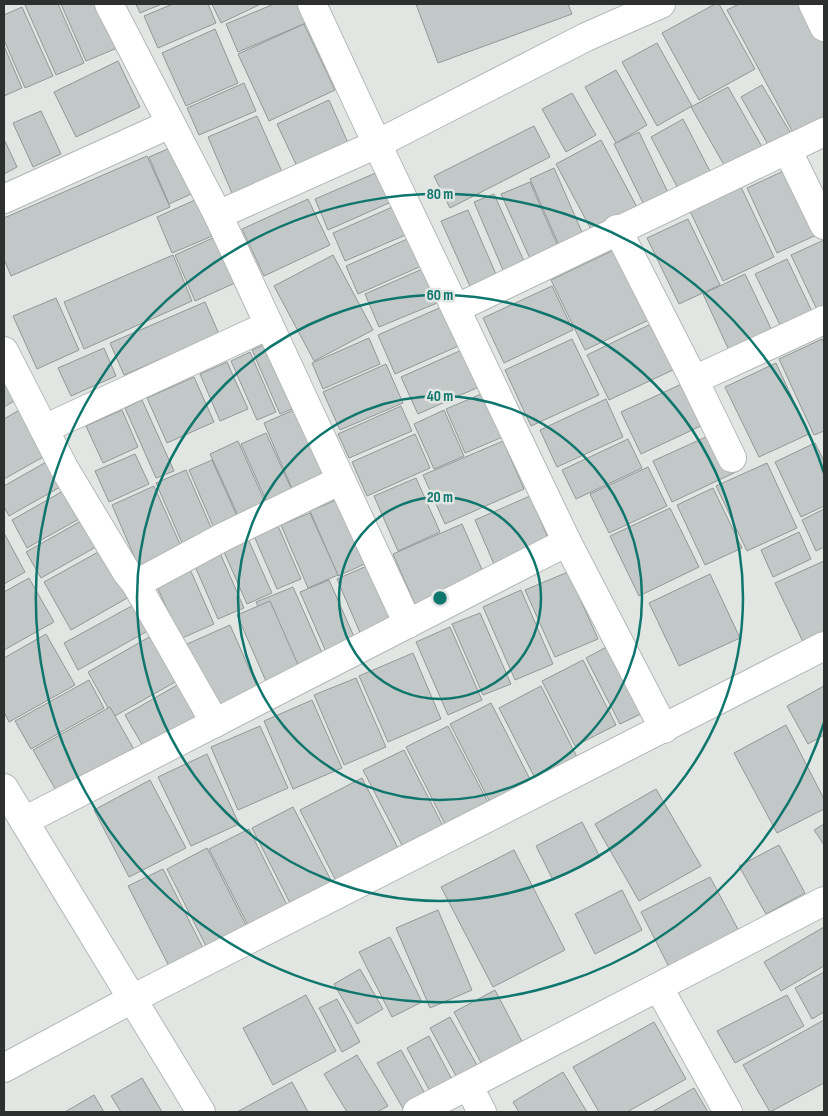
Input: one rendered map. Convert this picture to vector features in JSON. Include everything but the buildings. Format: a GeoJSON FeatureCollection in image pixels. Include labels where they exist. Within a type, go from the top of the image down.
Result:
{"type":"FeatureCollection","features":[{"type":"Feature","properties":{"kind":"street"},"geometry":{"type":"LineString","coordinates":[[109,4],[218,215],[408,624]]}},
{"type":"Feature","properties":{"kind":"street"},"geometry":{"type":"LineString","coordinates":[[312,4],[568,542],[664,729]]}},
{"type":"Feature","properties":{"kind":"street"},"geometry":{"type":"LineString","coordinates":[[218,215],[377,144],[586,37],[661,4]]}},
{"type":"Feature","properties":{"kind":"street"},"geometry":{"type":"LineString","coordinates":[[812,4],[824,26]]}},
{"type":"Feature","properties":{"kind":"street"},"geometry":{"type":"LineString","coordinates":[[4,199],[170,124]]}},
{"type":"Feature","properties":{"kind":"street"},"geometry":{"type":"LineString","coordinates":[[456,308],[617,230],[788,151],[824,132]]}},
{"type":"Feature","properties":{"kind":"street"},"geometry":{"type":"LineString","coordinates":[[788,151],[824,225]]}},
{"type":"Feature","properties":{"kind":"street"},"geometry":{"type":"LineString","coordinates":[[617,230],[732,458]]}},
{"type":"Feature","properties":{"kind":"street"},"geometry":{"type":"LineString","coordinates":[[694,380],[824,320]]}},
{"type":"Feature","properties":{"kind":"street"},"geometry":{"type":"LineString","coordinates":[[44,429],[269,325]]}},
{"type":"Feature","properties":{"kind":"street"},"geometry":{"type":"LineString","coordinates":[[4,351],[69,476],[127,573],[136,584],[215,723]]}},
{"type":"Feature","properties":{"kind":"street"},"geometry":{"type":"LineString","coordinates":[[136,584],[223,536],[341,480]]}},
{"type":"Feature","properties":{"kind":"street"},"geometry":{"type":"LineString","coordinates":[[24,821],[568,542]]}},
{"type":"Feature","properties":{"kind":"street"},"geometry":{"type":"LineString","coordinates":[[4,1068],[132,999],[824,646]]}},
{"type":"Feature","properties":{"kind":"street"},"geometry":{"type":"LineString","coordinates":[[4,788],[200,1112]]}},
{"type":"Feature","properties":{"kind":"street"},"geometry":{"type":"LineString","coordinates":[[416,1112],[469,1087],[824,901]]}},
{"type":"Feature","properties":{"kind":"street"},"geometry":{"type":"LineString","coordinates":[[658,988],[728,1112]]}},
{"type":"Feature","properties":{"kind":"street"},"geometry":{"type":"LineString","coordinates":[[469,1087],[482,1112]]}}]}
